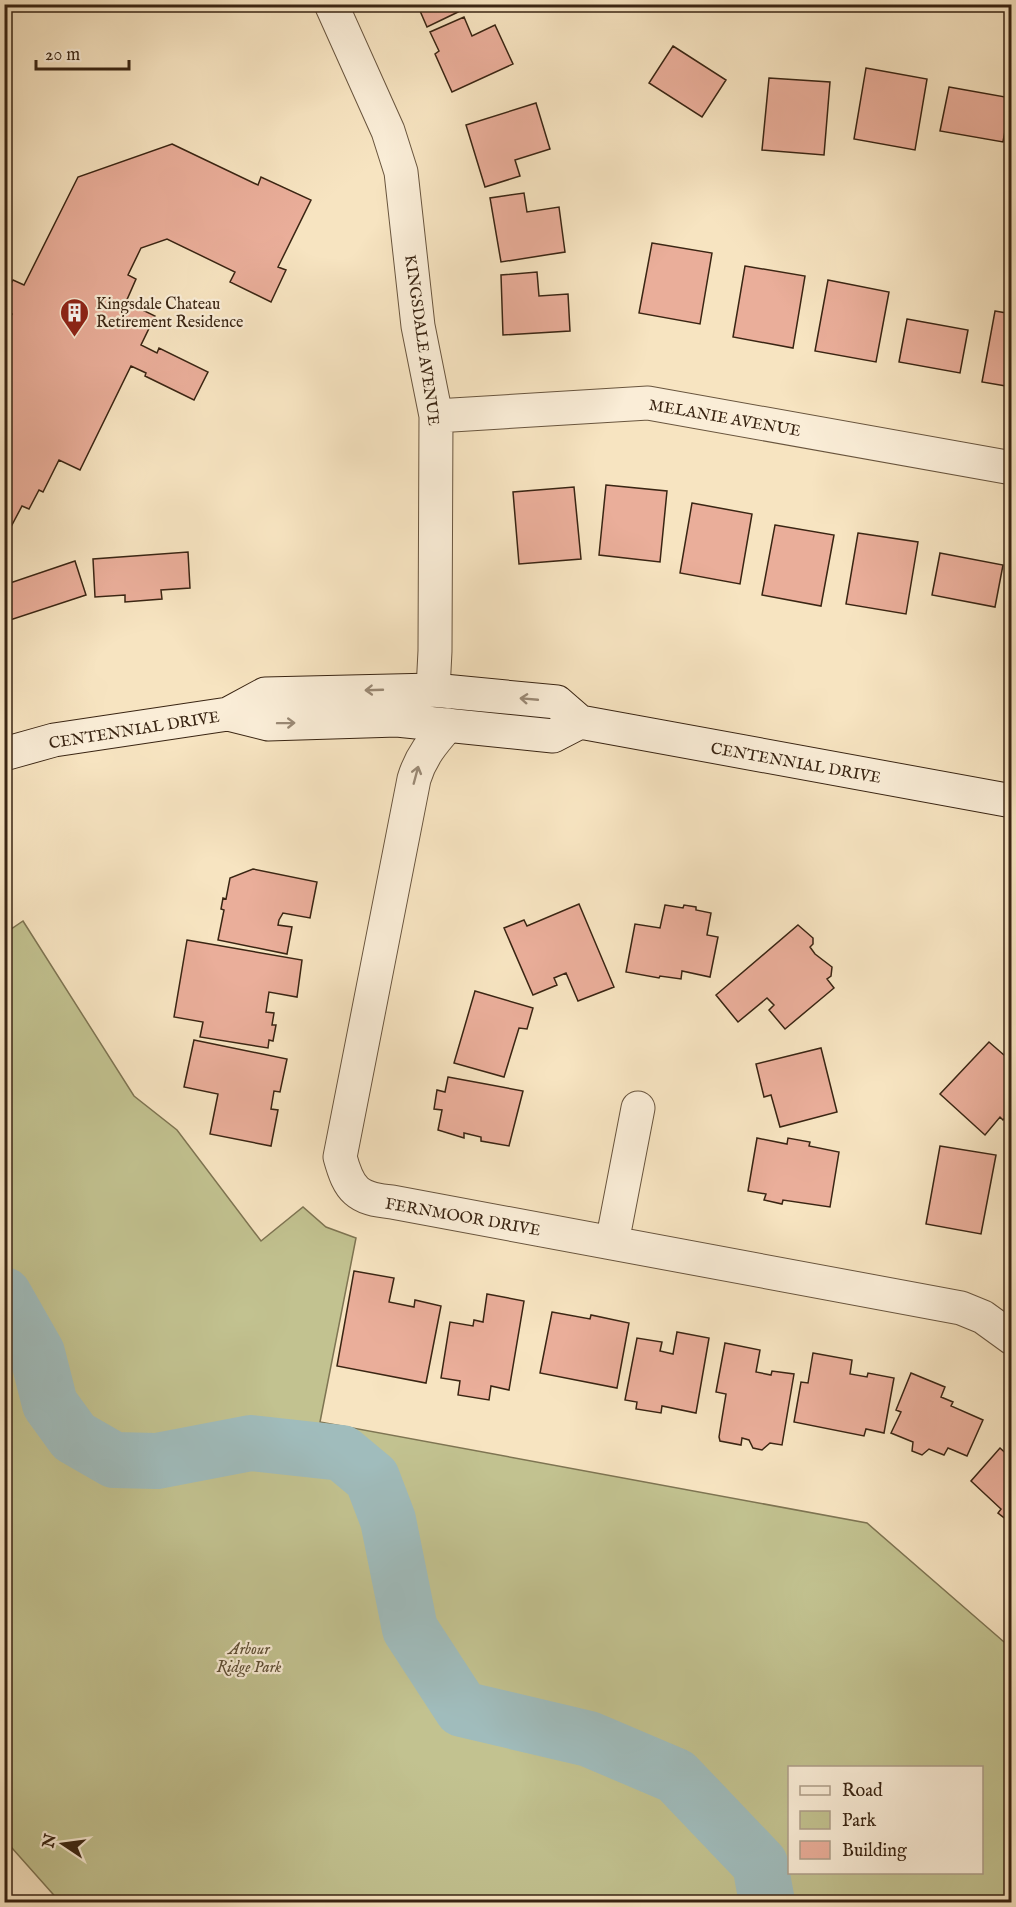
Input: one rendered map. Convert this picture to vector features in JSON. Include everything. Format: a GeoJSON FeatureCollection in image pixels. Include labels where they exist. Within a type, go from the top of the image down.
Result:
{"type":"FeatureCollection","features":[{"type":"Feature","properties":{"kind":"street","name":"KINGSDALE AVENUE"},"geometry":{"type":"LineString","coordinates":[[331,4],[388,131],[401,172],[418,326],[436,416],[433,690]]}},
{"type":"Feature","properties":{"kind":"street","name":"MELANIE AVENUE"},"geometry":{"type":"LineString","coordinates":[[436,416],[648,403],[1011,468]]}},
{"type":"Feature","properties":{"kind":"street","name":"CENTENNIAL DRIVE"},"geometry":{"type":"LineString","coordinates":[[4,754],[54,740],[228,714],[265,694],[433,690],[557,702],[580,722],[1011,801]]}},
{"type":"Feature","properties":{"kind":"street","name":"CENTENNIAL DRIVE"},"geometry":{"type":"LineString","coordinates":[[228,714],[268,724],[397,720],[553,736],[580,722]]}},
{"type":"Feature","properties":{"kind":"street","name":"FERNMOOR DRIVE"},"geometry":{"type":"LineString","coordinates":[[448,725],[429,745],[419,763],[340,1158],[347,1184],[368,1200],[392,1202],[961,1308],[1008,1328]]}},
{"type":"Feature","properties":{"kind":"street"},"geometry":{"type":"LineString","coordinates":[[612,1243],[638,1108]]}},
{"type":"Feature","properties":{"kind":"green space","name":"Arbour Ridge Park"},"geometry":{"type":"Polygon","coordinates":[[[23,921],[134,1096],[177,1130],[261,1241],[303,1207],[326,1227],[356,1238],[320,1422],[867,1523],[1011,1648],[1011,1902],[60,1902],[4,1839],[4,934],[23,921]]]}},
{"type":"Feature","properties":{"kind":"building"},"geometry":{"type":"Polygon","coordinates":[[[73,4],[103,4],[104,7],[73,10],[73,4]]]}},
{"type":"Feature","properties":{"kind":"building"},"geometry":{"type":"Polygon","coordinates":[[[417,4],[455,4],[458,12],[427,27],[417,4]]]}},
{"type":"Feature","properties":{"kind":"building"},"geometry":{"type":"Polygon","coordinates":[[[464,17],[472,36],[495,25],[513,64],[452,92],[435,54],[439,51],[430,32],[464,17]]]}},
{"type":"Feature","properties":{"kind":"building"},"geometry":{"type":"Polygon","coordinates":[[[673,46],[726,80],[702,117],[649,83],[673,46]]]}},
{"type":"Feature","properties":{"kind":"building"},"geometry":{"type":"Polygon","coordinates":[[[866,68],[927,79],[915,150],[854,139],[866,68]]]}},
{"type":"Feature","properties":{"kind":"building"},"geometry":{"type":"Polygon","coordinates":[[[769,78],[830,82],[824,155],[762,150],[769,78]]]}},
{"type":"Feature","properties":{"kind":"building"},"geometry":{"type":"Polygon","coordinates":[[[949,87],[1011,98],[1003,142],[940,131],[949,87]]]}},
{"type":"Feature","properties":{"kind":"building"},"geometry":{"type":"Polygon","coordinates":[[[536,103],[550,149],[515,160],[520,176],[485,187],[466,125],[536,103]]]}},
{"type":"Feature","properties":{"kind":"building","name":"Kingsdale Chateau Retirement Residence"},"geometry":{"type":"Polygon","coordinates":[[[172,144],[258,185],[261,177],[311,200],[278,267],[286,270],[271,302],[230,282],[235,272],[167,239],[141,248],[128,275],[136,279],[126,302],[155,316],[141,345],[157,353],[159,348],[208,372],[194,400],[145,376],[146,373],[131,366],[80,470],[59,460],[43,492],[39,490],[29,509],[22,506],[4,540],[4,329],[12,314],[4,309],[4,296],[13,280],[24,285],[78,177],[172,144]]]}},
{"type":"Feature","properties":{"kind":"building"},"geometry":{"type":"Polygon","coordinates":[[[524,193],[527,212],[559,207],[565,252],[501,262],[490,198],[524,193]]]}},
{"type":"Feature","properties":{"kind":"building"},"geometry":{"type":"Polygon","coordinates":[[[652,243],[712,253],[700,324],[639,313],[652,243]]]}},
{"type":"Feature","properties":{"kind":"building"},"geometry":{"type":"Polygon","coordinates":[[[745,266],[805,276],[793,348],[733,337],[745,266]]]}},
{"type":"Feature","properties":{"kind":"building"},"geometry":{"type":"Polygon","coordinates":[[[537,272],[539,296],[568,294],[570,331],[503,335],[501,275],[537,272]]]}},
{"type":"Feature","properties":{"kind":"building"},"geometry":{"type":"Polygon","coordinates":[[[828,280],[889,292],[876,362],[815,351],[828,280]]]}},
{"type":"Feature","properties":{"kind":"building"},"geometry":{"type":"Polygon","coordinates":[[[995,311],[1012,314],[1012,387],[982,382],[995,311]]]}},
{"type":"Feature","properties":{"kind":"building"},"geometry":{"type":"Polygon","coordinates":[[[907,319],[968,330],[960,373],[899,362],[907,319]]]}},
{"type":"Feature","properties":{"kind":"building"},"geometry":{"type":"Polygon","coordinates":[[[606,485],[667,491],[660,562],[599,555],[606,485]]]}},
{"type":"Feature","properties":{"kind":"building"},"geometry":{"type":"Polygon","coordinates":[[[574,487],[581,559],[519,564],[513,492],[574,487]]]}},
{"type":"Feature","properties":{"kind":"building"},"geometry":{"type":"Polygon","coordinates":[[[692,503],[752,514],[740,584],[680,573],[692,503]]]}},
{"type":"Feature","properties":{"kind":"building"},"geometry":{"type":"Polygon","coordinates":[[[775,525],[834,535],[821,606],[762,595],[775,525]]]}},
{"type":"Feature","properties":{"kind":"building"},"geometry":{"type":"Polygon","coordinates":[[[858,533],[918,542],[906,614],[846,604],[858,533]]]}},
{"type":"Feature","properties":{"kind":"building"},"geometry":{"type":"Polygon","coordinates":[[[188,552],[190,588],[161,590],[162,599],[125,602],[125,595],[95,597],[93,559],[188,552]]]}},
{"type":"Feature","properties":{"kind":"building"},"geometry":{"type":"Polygon","coordinates":[[[940,553],[1003,565],[995,607],[932,595],[940,553]]]}},
{"type":"Feature","properties":{"kind":"building"},"geometry":{"type":"Polygon","coordinates":[[[75,561],[86,595],[4,622],[4,585],[75,561]]]}},
{"type":"Feature","properties":{"kind":"building"},"geometry":{"type":"Polygon","coordinates":[[[253,869],[317,882],[310,918],[283,913],[279,920],[278,925],[292,927],[287,954],[218,940],[224,910],[221,909],[223,898],[226,899],[230,878],[253,869]]]}},
{"type":"Feature","properties":{"kind":"building"},"geometry":{"type":"Polygon","coordinates":[[[579,904],[614,987],[578,1001],[566,973],[554,978],[557,985],[533,995],[504,928],[524,920],[527,926],[579,904]]]}},
{"type":"Feature","properties":{"kind":"building"},"geometry":{"type":"Polygon","coordinates":[[[665,905],[683,908],[684,905],[696,907],[696,910],[711,913],[707,935],[718,937],[710,977],[682,971],[681,979],[626,972],[635,924],[660,928],[665,905]]]}},
{"type":"Feature","properties":{"kind":"building"},"geometry":{"type":"Polygon","coordinates":[[[798,925],[813,938],[813,944],[810,947],[815,954],[832,967],[831,976],[827,979],[834,988],[785,1029],[769,1010],[774,1005],[767,998],[738,1022],[716,995],[798,925]]]}},
{"type":"Feature","properties":{"kind":"building"},"geometry":{"type":"Polygon","coordinates":[[[187,940],[302,960],[297,997],[269,992],[266,1012],[274,1013],[272,1025],[276,1025],[273,1041],[269,1040],[268,1048],[200,1037],[203,1022],[174,1017],[187,940]]]}},
{"type":"Feature","properties":{"kind":"building"},"geometry":{"type":"Polygon","coordinates":[[[475,991],[533,1008],[527,1029],[519,1028],[504,1077],[454,1063],[475,991]]]}},
{"type":"Feature","properties":{"kind":"building"},"geometry":{"type":"Polygon","coordinates":[[[194,1040],[287,1059],[280,1092],[274,1091],[271,1109],[278,1110],[271,1146],[210,1134],[218,1094],[184,1087],[194,1040]]]}},
{"type":"Feature","properties":{"kind":"building"},"geometry":{"type":"Polygon","coordinates":[[[989,1042],[1012,1062],[1012,1111],[1003,1120],[1000,1117],[985,1135],[940,1094],[989,1042]]]}},
{"type":"Feature","properties":{"kind":"building"},"geometry":{"type":"Polygon","coordinates":[[[821,1048],[837,1112],[780,1127],[771,1095],[764,1097],[756,1064],[821,1048]]]}},
{"type":"Feature","properties":{"kind":"building"},"geometry":{"type":"Polygon","coordinates":[[[448,1077],[523,1091],[509,1146],[481,1141],[481,1137],[464,1133],[464,1138],[438,1130],[442,1110],[434,1109],[437,1090],[445,1092],[448,1077]]]}},
{"type":"Feature","properties":{"kind":"building"},"geometry":{"type":"Polygon","coordinates":[[[757,1138],[787,1144],[788,1138],[810,1142],[809,1146],[839,1152],[830,1207],[783,1200],[782,1204],[764,1200],[766,1194],[748,1191],[757,1138]]]}},
{"type":"Feature","properties":{"kind":"building"},"geometry":{"type":"Polygon","coordinates":[[[940,1146],[996,1155],[981,1234],[926,1224],[940,1146]]]}},
{"type":"Feature","properties":{"kind":"building"},"geometry":{"type":"Polygon","coordinates":[[[354,1271],[394,1278],[389,1302],[414,1307],[415,1300],[441,1306],[426,1383],[337,1366],[354,1271]]]}},
{"type":"Feature","properties":{"kind":"building"},"geometry":{"type":"Polygon","coordinates":[[[487,1294],[524,1301],[509,1390],[491,1386],[489,1400],[458,1395],[460,1381],[441,1378],[450,1322],[473,1326],[474,1320],[483,1322],[487,1294]]]}},
{"type":"Feature","properties":{"kind":"building"},"geometry":{"type":"Polygon","coordinates":[[[552,1312],[590,1319],[591,1315],[629,1323],[617,1388],[540,1373],[552,1312]]]}},
{"type":"Feature","properties":{"kind":"building"},"geometry":{"type":"Polygon","coordinates":[[[677,1332],[709,1338],[696,1413],[662,1406],[661,1413],[636,1409],[637,1402],[625,1400],[637,1338],[662,1342],[660,1351],[673,1354],[677,1332]]]}},
{"type":"Feature","properties":{"kind":"building"},"geometry":{"type":"Polygon","coordinates":[[[725,1343],[760,1350],[756,1372],[771,1375],[772,1371],[794,1374],[782,1445],[770,1443],[762,1450],[753,1448],[749,1440],[742,1438],[741,1445],[720,1441],[726,1394],[716,1392],[725,1343]]]}},
{"type":"Feature","properties":{"kind":"building"},"geometry":{"type":"Polygon","coordinates":[[[813,1353],[852,1360],[850,1374],[867,1377],[868,1373],[894,1378],[884,1433],[866,1429],[864,1436],[794,1422],[801,1382],[808,1383],[813,1353]]]}},
{"type":"Feature","properties":{"kind":"building"},"geometry":{"type":"Polygon","coordinates":[[[911,1373],[945,1387],[941,1397],[953,1402],[951,1406],[983,1420],[967,1456],[948,1448],[944,1455],[929,1449],[922,1455],[912,1451],[913,1442],[891,1433],[901,1412],[896,1410],[911,1373]]]}},
{"type":"Feature","properties":{"kind":"building"},"geometry":{"type":"Polygon","coordinates":[[[1000,1448],[1012,1459],[1012,1524],[998,1513],[1001,1509],[971,1481],[1000,1448]]]}},
{"type":"Feature","properties":{"kind":"waterway"},"geometry":{"type":"LineString","coordinates":[[4,1295],[37,1353],[50,1404],[74,1437],[114,1460],[157,1461],[251,1443],[342,1453],[372,1478],[388,1520],[410,1629],[462,1709],[589,1739],[676,1776],[760,1864],[767,1902]]}},
{"type":"Feature","properties":{"kind":"place","name":"Kingsdale Chateau Retirement Residence"},"geometry":{"type":"Point","coordinates":[75,338]}}]}
